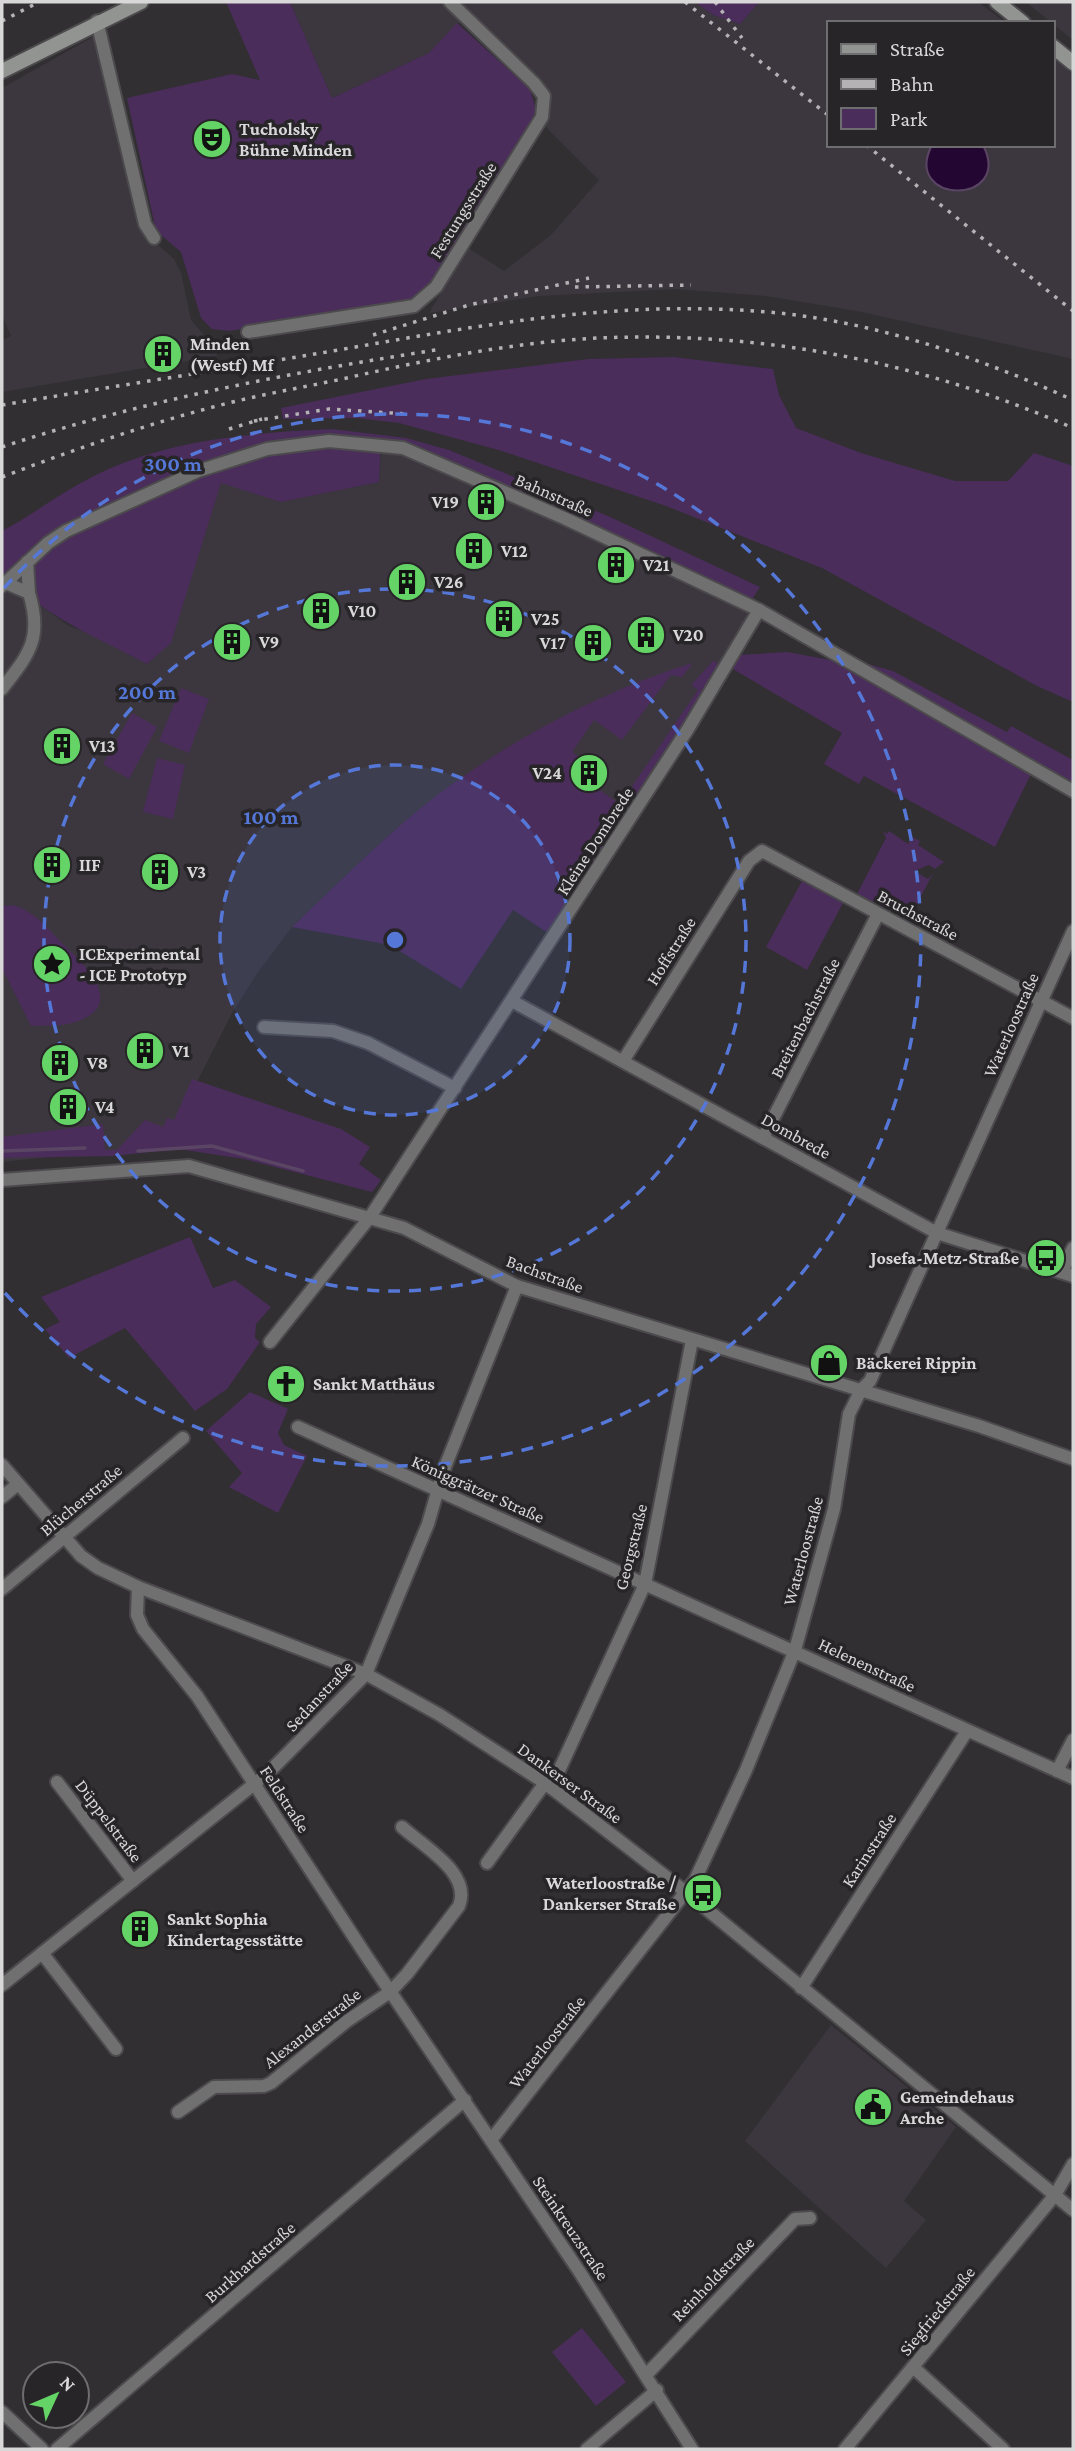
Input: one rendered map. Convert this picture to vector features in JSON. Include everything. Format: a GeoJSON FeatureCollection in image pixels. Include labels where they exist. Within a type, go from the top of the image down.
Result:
{"type":"FeatureCollection","features":[{"type":"Feature","properties":{"kind":"main road"},"geometry":{"type":"LineString","coordinates":[[2,71],[97,21],[141,2]]}},
{"type":"Feature","properties":{"kind":"main road"},"geometry":{"type":"LineString","coordinates":[[997,2],[1021,21]]}},
{"type":"Feature","properties":{"kind":"main road"},"geometry":{"type":"LineString","coordinates":[[1054,48],[1073,63]]}},
{"type":"Feature","properties":{"kind":"street","name":"Festungsstraße"},"geometry":{"type":"LineString","coordinates":[[248,332],[414,306],[436,287],[542,117],[544,96],[534,83],[450,2]]}},
{"type":"Feature","properties":{"kind":"street"},"geometry":{"type":"LineString","coordinates":[[97,21],[145,224],[154,238]]}},
{"type":"Feature","properties":{"kind":"street","name":"Bahnstraße"},"geometry":{"type":"LineString","coordinates":[[4,584],[66,531],[198,471],[267,449],[329,440],[403,448],[564,518],[759,610],[1073,791]]}},
{"type":"Feature","properties":{"kind":"street"},"geometry":{"type":"LineString","coordinates":[[2,689],[32,645],[36,615],[29,593],[27,562]]}},
{"type":"Feature","properties":{"kind":"street"},"geometry":{"type":"LineString","coordinates":[[4,584],[29,593]]}},
{"type":"Feature","properties":{"kind":"street","name":"Kleine Dombrede"},"geometry":{"type":"LineString","coordinates":[[370,1217],[688,729],[759,610]]}},
{"type":"Feature","properties":{"kind":"street","name":"Bruchstraße"},"geometry":{"type":"LineString","coordinates":[[749,860],[758,852],[769,853],[1073,1018]]}},
{"type":"Feature","properties":{"kind":"street","name":"Hoffstraße"},"geometry":{"type":"LineString","coordinates":[[623,1061],[749,860]]}},
{"type":"Feature","properties":{"kind":"street","name":"Breitenbachstraße"},"geometry":{"type":"LineString","coordinates":[[763,1138],[878,914]]}},
{"type":"Feature","properties":{"kind":"street","name":"Waterloostraße"},"geometry":{"type":"LineString","coordinates":[[491,2140],[687,1893],[746,1770],[794,1650],[834,1509],[849,1414],[861,1390],[870,1381],[1073,931]]}},
{"type":"Feature","properties":{"kind":"street","name":"Dombrede"},"geometry":{"type":"LineString","coordinates":[[512,1001],[937,1233],[1068,1274]]}},
{"type":"Feature","properties":{"kind":"street"},"geometry":{"type":"LineString","coordinates":[[264,1027],[333,1031],[368,1043],[455,1088]]}},
{"type":"Feature","properties":{"kind":"street","name":"Bachstraße"},"geometry":{"type":"LineString","coordinates":[[2,1180],[189,1166],[404,1228],[517,1286],[861,1390],[1073,1458]]}},
{"type":"Feature","properties":{"kind":"street"},"geometry":{"type":"LineString","coordinates":[[270,1342],[370,1217]]}},
{"type":"Feature","properties":{"kind":"street"},"geometry":{"type":"LineString","coordinates":[[1068,1274],[1073,1248]]}},
{"type":"Feature","properties":{"kind":"street","name":"Sedanstraße"},"geometry":{"type":"LineString","coordinates":[[2,1985],[255,1784],[366,1674],[423,1537],[437,1489],[517,1286]]}},
{"type":"Feature","properties":{"kind":"street","name":"Georgstraße"},"geometry":{"type":"LineString","coordinates":[[487,1863],[548,1786],[645,1584],[692,1340]]}},
{"type":"Feature","properties":{"kind":"street","name":"Königgrätzer Straße"},"geometry":{"type":"LineString","coordinates":[[298,1427],[645,1584]]}},
{"type":"Feature","properties":{"kind":"street","name":"Blücherstraße"},"geometry":{"type":"LineString","coordinates":[[2,1589],[183,1438]]}},
{"type":"Feature","properties":{"kind":"street","name":"Dankerser Straße"},"geometry":{"type":"LineString","coordinates":[[2,1465],[64,1537],[98,1568],[138,1587],[366,1674],[440,1715],[548,1786],[687,1893],[1073,2210]]}},
{"type":"Feature","properties":{"kind":"street"},"geometry":{"type":"LineString","coordinates":[[2,1497],[18,1484]]}},
{"type":"Feature","properties":{"kind":"street","name":"Helenenstraße"},"geometry":{"type":"LineString","coordinates":[[645,1584],[1073,1779]]}},
{"type":"Feature","properties":{"kind":"street","name":"Feldstraße"},"geometry":{"type":"LineString","coordinates":[[138,1587],[137,1615],[143,1629],[181,1673],[416,2030]]}},
{"type":"Feature","properties":{"kind":"street","name":"Karinstraße"},"geometry":{"type":"LineString","coordinates":[[801,1988],[967,1731]]}},
{"type":"Feature","properties":{"kind":"street"},"geometry":{"type":"LineString","coordinates":[[1056,1771],[1073,1740]]}},
{"type":"Feature","properties":{"kind":"street","name":"Düppelstraße"},"geometry":{"type":"LineString","coordinates":[[57,1782],[133,1881]]}},
{"type":"Feature","properties":{"kind":"street","name":"Alexanderstraße"},"geometry":{"type":"LineString","coordinates":[[178,2112],[214,2087],[264,2086],[271,2082],[347,2021],[390,1992],[407,1974],[459,1906],[463,1894],[461,1882],[453,1873],[402,1828]]}},
{"type":"Feature","properties":{"kind":"street"},"geometry":{"type":"LineString","coordinates":[[42,1953],[116,2049]]}},
{"type":"Feature","properties":{"kind":"street","name":"Steinkreuzstraße"},"geometry":{"type":"LineString","coordinates":[[416,2030],[647,2374],[692,2449]]}},
{"type":"Feature","properties":{"kind":"street","name":"Burkhardstraße"},"geometry":{"type":"LineString","coordinates":[[57,2449],[465,2100]]}},
{"type":"Feature","properties":{"kind":"street","name":"Siegfriedstraße"},"geometry":{"type":"LineString","coordinates":[[845,2449],[1055,2195],[1073,2164]]}},
{"type":"Feature","properties":{"kind":"street","name":"Reinholdstraße"},"geometry":{"type":"LineString","coordinates":[[647,2374],[795,2219],[810,2218]]}},
{"type":"Feature","properties":{"kind":"street"},"geometry":{"type":"LineString","coordinates":[[914,2367],[1003,2449]]}},
{"type":"Feature","properties":{"kind":"street"},"geometry":{"type":"LineString","coordinates":[[587,2449],[657,2390]]}},
{"type":"Feature","properties":{"kind":"street"},"geometry":{"type":"LineString","coordinates":[[2,2412],[42,2449]]}},
{"type":"Feature","properties":{"kind":"shaded area"},"geometry":{"type":"Polygon","coordinates":[[[290,2],[695,2],[713,15],[740,24],[759,2],[978,2],[1003,21],[827,21],[827,147],[1054,147],[1054,60],[1073,74],[1073,359],[857,311],[766,296],[675,289],[539,296],[429,313],[468,248],[504,271],[551,235],[599,180],[545,126],[550,112],[547,87],[470,11],[429,53],[332,98],[290,2]]]}},
{"type":"Feature","properties":{"kind":"shaded area"},"geometry":{"type":"Polygon","coordinates":[[[1026,2],[1073,2],[1073,40],[1054,25],[1054,21],[1050,21],[1026,2]]]}},
{"type":"Feature","properties":{"kind":"shaded area"},"geometry":{"type":"Polygon","coordinates":[[[93,37],[146,234],[174,259],[181,273],[191,320],[204,335],[215,340],[217,356],[2,392],[2,340],[11,336],[2,315],[2,88],[93,37]]]}},
{"type":"Feature","properties":{"kind":"shaded area"},"geometry":{"type":"Polygon","coordinates":[[[932,147],[984,147],[988,165],[984,179],[972,188],[958,190],[943,187],[931,179],[927,165],[932,147]]]}},
{"type":"Feature","properties":{"kind":"shaded area"},"geometry":{"type":"Polygon","coordinates":[[[381,449],[404,453],[754,613],[608,843],[453,784],[388,836],[292,927],[256,975],[231,1015],[192,1092],[178,1149],[105,1151],[2,1162],[2,695],[21,671],[37,603],[69,626],[91,634],[147,664],[170,643],[221,482],[281,502],[379,482],[381,449]]]}},
{"type":"Feature","properties":{"kind":"shaded area"},"geometry":{"type":"Polygon","coordinates":[[[10,589],[22,596],[31,614],[25,650],[2,682],[2,594],[10,589]]]}},
{"type":"Feature","properties":{"kind":"shaded area"},"geometry":{"type":"Polygon","coordinates":[[[831,2025],[956,2127],[904,2201],[926,2220],[886,2268],[745,2141],[831,2025]]]}},
{"type":"Feature","properties":{"kind":"green space"},"geometry":{"type":"Polygon","coordinates":[[[226,2],[290,2],[332,98],[429,53],[457,23],[530,89],[536,110],[531,122],[432,283],[403,305],[229,331],[212,329],[201,318],[181,252],[156,231],[127,98],[232,74],[260,80],[226,2]]]}},
{"type":"Feature","properties":{"kind":"green space"},"geometry":{"type":"Polygon","coordinates":[[[695,2],[759,2],[740,24],[713,15],[695,2]]]}},
{"type":"Feature","properties":{"kind":"green space"},"geometry":{"type":"Polygon","coordinates":[[[673,357],[773,369],[779,395],[796,428],[861,453],[955,481],[1008,481],[1034,453],[1073,466],[1073,702],[1037,686],[822,568],[666,506],[502,451],[399,423],[356,418],[283,419],[281,408],[426,379],[588,359],[673,357]]]}},
{"type":"Feature","properties":{"kind":"green space"},"geometry":{"type":"Polygon","coordinates":[[[332,429],[406,438],[449,450],[608,516],[760,587],[751,601],[415,447],[381,439],[379,482],[281,502],[221,483],[171,643],[147,664],[77,628],[37,603],[33,571],[45,554],[62,541],[134,504],[197,477],[185,470],[63,525],[47,535],[2,576],[2,531],[108,469],[139,457],[202,441],[332,429]]]}},
{"type":"Feature","properties":{"kind":"green space"},"geometry":{"type":"Polygon","coordinates":[[[787,652],[836,661],[1032,772],[995,847],[864,776],[859,784],[824,764],[842,733],[731,668],[739,655],[787,652]]]}},
{"type":"Feature","properties":{"kind":"green space"},"geometry":{"type":"Polygon","coordinates":[[[713,661],[720,664],[551,935],[513,910],[461,989],[390,945],[292,927],[417,811],[479,766],[548,724],[584,706],[621,689],[693,663],[682,677],[671,675],[622,740],[594,720],[572,752],[583,760],[574,773],[620,804],[698,690],[691,685],[713,661]]]}},
{"type":"Feature","properties":{"kind":"green space"},"geometry":{"type":"Polygon","coordinates":[[[861,662],[893,671],[1007,732],[1011,726],[1073,760],[1073,785],[861,662]]]}},
{"type":"Feature","properties":{"kind":"green space"},"geometry":{"type":"Polygon","coordinates":[[[181,688],[209,699],[189,753],[159,741],[181,688]]]}},
{"type":"Feature","properties":{"kind":"green space"},"geometry":{"type":"Polygon","coordinates":[[[132,713],[157,727],[129,779],[103,764],[132,713]]]}},
{"type":"Feature","properties":{"kind":"green space"},"geometry":{"type":"Polygon","coordinates":[[[157,758],[185,765],[173,819],[143,812],[157,758]]]}},
{"type":"Feature","properties":{"kind":"green space"},"geometry":{"type":"Polygon","coordinates":[[[883,831],[887,834],[889,831],[908,844],[912,837],[920,841],[918,845],[944,862],[935,869],[929,865],[914,871],[928,879],[933,873],[909,920],[857,894],[886,838],[883,831]]]}},
{"type":"Feature","properties":{"kind":"green space"},"geometry":{"type":"Polygon","coordinates":[[[802,881],[843,903],[807,970],[766,947],[802,881]]]}},
{"type":"Feature","properties":{"kind":"green space"},"geometry":{"type":"Polygon","coordinates":[[[12,905],[27,911],[40,921],[90,973],[100,995],[99,1006],[91,1015],[65,1025],[31,1026],[2,968],[2,906],[12,905]]]}},
{"type":"Feature","properties":{"kind":"green space"},"geometry":{"type":"Polygon","coordinates":[[[192,1079],[341,1129],[370,1147],[359,1164],[381,1180],[372,1192],[244,1159],[178,1149],[113,1156],[2,1158],[2,1137],[103,1124],[105,1150],[117,1150],[145,1120],[163,1127],[167,1118],[174,1120],[192,1079]]]}},
{"type":"Feature","properties":{"kind":"green space"},"geometry":{"type":"Polygon","coordinates":[[[190,1237],[213,1288],[235,1280],[271,1307],[256,1324],[255,1338],[260,1342],[227,1389],[195,1411],[125,1328],[69,1358],[45,1329],[60,1322],[41,1297],[190,1237]]]}},
{"type":"Feature","properties":{"kind":"green space"},"geometry":{"type":"Polygon","coordinates":[[[250,1392],[288,1409],[278,1433],[284,1445],[307,1456],[278,1513],[229,1487],[242,1473],[206,1431],[250,1392]]]}},
{"type":"Feature","properties":{"kind":"green space"},"geometry":{"type":"Polygon","coordinates":[[[582,2328],[626,2382],[596,2406],[552,2352],[582,2328]]]}},
{"type":"Feature","properties":{"kind":"waterway"},"geometry":{"type":"LineString","coordinates":[[138,1151],[212,1146],[303,1171]]}},
{"type":"Feature","properties":{"kind":"waterway"},"geometry":{"type":"LineString","coordinates":[[2,1151],[85,1148]]}},
{"type":"Feature","properties":{"kind":"railway"},"geometry":{"type":"LineString","coordinates":[[2,21],[39,2]]}},
{"type":"Feature","properties":{"kind":"railway"},"geometry":{"type":"LineString","coordinates":[[685,2],[827,114]]}},
{"type":"Feature","properties":{"kind":"railway"},"geometry":{"type":"LineString","coordinates":[[715,2],[742,38]]}},
{"type":"Feature","properties":{"kind":"railway"},"geometry":{"type":"LineString","coordinates":[[868,147],[1073,311]]}},
{"type":"Feature","properties":{"kind":"railway"},"geometry":{"type":"LineString","coordinates":[[373,335],[469,305],[589,278]]}},
{"type":"Feature","properties":{"kind":"railway"},"geometry":{"type":"LineString","coordinates":[[575,287],[691,285]]}},
{"type":"Feature","properties":{"kind":"railway"},"geometry":{"type":"LineString","coordinates":[[2,405],[492,324],[656,309],[768,312],[886,332],[1000,369],[1073,400]]}},
{"type":"Feature","properties":{"kind":"railway"},"geometry":{"type":"LineString","coordinates":[[2,477],[136,430],[248,398],[470,353],[534,343],[599,338],[721,340],[841,356],[959,385],[1073,428]]}},
{"type":"Feature","properties":{"kind":"railway"},"geometry":{"type":"LineString","coordinates":[[2,447],[165,401],[331,367],[442,349]]}},
{"type":"Feature","properties":{"kind":"railway"},"geometry":{"type":"LineString","coordinates":[[254,421],[329,409],[407,414]]}},
{"type":"Feature","properties":{"kind":"railway"},"geometry":{"type":"LineString","coordinates":[[229,429],[262,419]]}},
{"type":"Feature","properties":{"kind":"place","name":"Tucholsky Bühne Minden"},"geometry":{"type":"Point","coordinates":[212,139]}},
{"type":"Feature","properties":{"kind":"place","name":"Minden (Westf) Mf"},"geometry":{"type":"Point","coordinates":[163,354]}},
{"type":"Feature","properties":{"kind":"place","name":"V19"},"geometry":{"type":"Point","coordinates":[486,502]}},
{"type":"Feature","properties":{"kind":"place","name":"V12"},"geometry":{"type":"Point","coordinates":[474,551]}},
{"type":"Feature","properties":{"kind":"place","name":"V21"},"geometry":{"type":"Point","coordinates":[616,565]}},
{"type":"Feature","properties":{"kind":"place","name":"V26"},"geometry":{"type":"Point","coordinates":[407,582]}},
{"type":"Feature","properties":{"kind":"place","name":"V10"},"geometry":{"type":"Point","coordinates":[321,611]}},
{"type":"Feature","properties":{"kind":"place","name":"V25"},"geometry":{"type":"Point","coordinates":[504,619]}},
{"type":"Feature","properties":{"kind":"place","name":"V20"},"geometry":{"type":"Point","coordinates":[646,635]}},
{"type":"Feature","properties":{"kind":"place","name":"V9"},"geometry":{"type":"Point","coordinates":[232,642]}},
{"type":"Feature","properties":{"kind":"place","name":"V17"},"geometry":{"type":"Point","coordinates":[593,643]}},
{"type":"Feature","properties":{"kind":"place","name":"V13"},"geometry":{"type":"Point","coordinates":[62,746]}},
{"type":"Feature","properties":{"kind":"place","name":"V24"},"geometry":{"type":"Point","coordinates":[589,773]}},
{"type":"Feature","properties":{"kind":"place","name":"IIF"},"geometry":{"type":"Point","coordinates":[52,865]}},
{"type":"Feature","properties":{"kind":"place","name":"V3"},"geometry":{"type":"Point","coordinates":[160,872]}},
{"type":"Feature","properties":{"kind":"place","name":"ICExperimental - ICE Prototyp"},"geometry":{"type":"Point","coordinates":[52,964]}},
{"type":"Feature","properties":{"kind":"place","name":"V1"},"geometry":{"type":"Point","coordinates":[145,1051]}},
{"type":"Feature","properties":{"kind":"place","name":"V8"},"geometry":{"type":"Point","coordinates":[60,1063]}},
{"type":"Feature","properties":{"kind":"place","name":"V4"},"geometry":{"type":"Point","coordinates":[68,1107]}},
{"type":"Feature","properties":{"kind":"place","name":"Josefa-Metz-Straße"},"geometry":{"type":"Point","coordinates":[1046,1258]}},
{"type":"Feature","properties":{"kind":"place","name":"Bäckerei Rippin"},"geometry":{"type":"Point","coordinates":[829,1363]}},
{"type":"Feature","properties":{"kind":"place","name":"Sankt Matthäus"},"geometry":{"type":"Point","coordinates":[286,1384]}},
{"type":"Feature","properties":{"kind":"place","name":"Waterloostraße / Dankerser Straße"},"geometry":{"type":"Point","coordinates":[703,1893]}},
{"type":"Feature","properties":{"kind":"place","name":"Sankt Sophia Kindertagesstätte"},"geometry":{"type":"Point","coordinates":[140,1929]}},
{"type":"Feature","properties":{"kind":"place","name":"Gemeindehaus Arche"},"geometry":{"type":"Point","coordinates":[873,2107]}}]}
